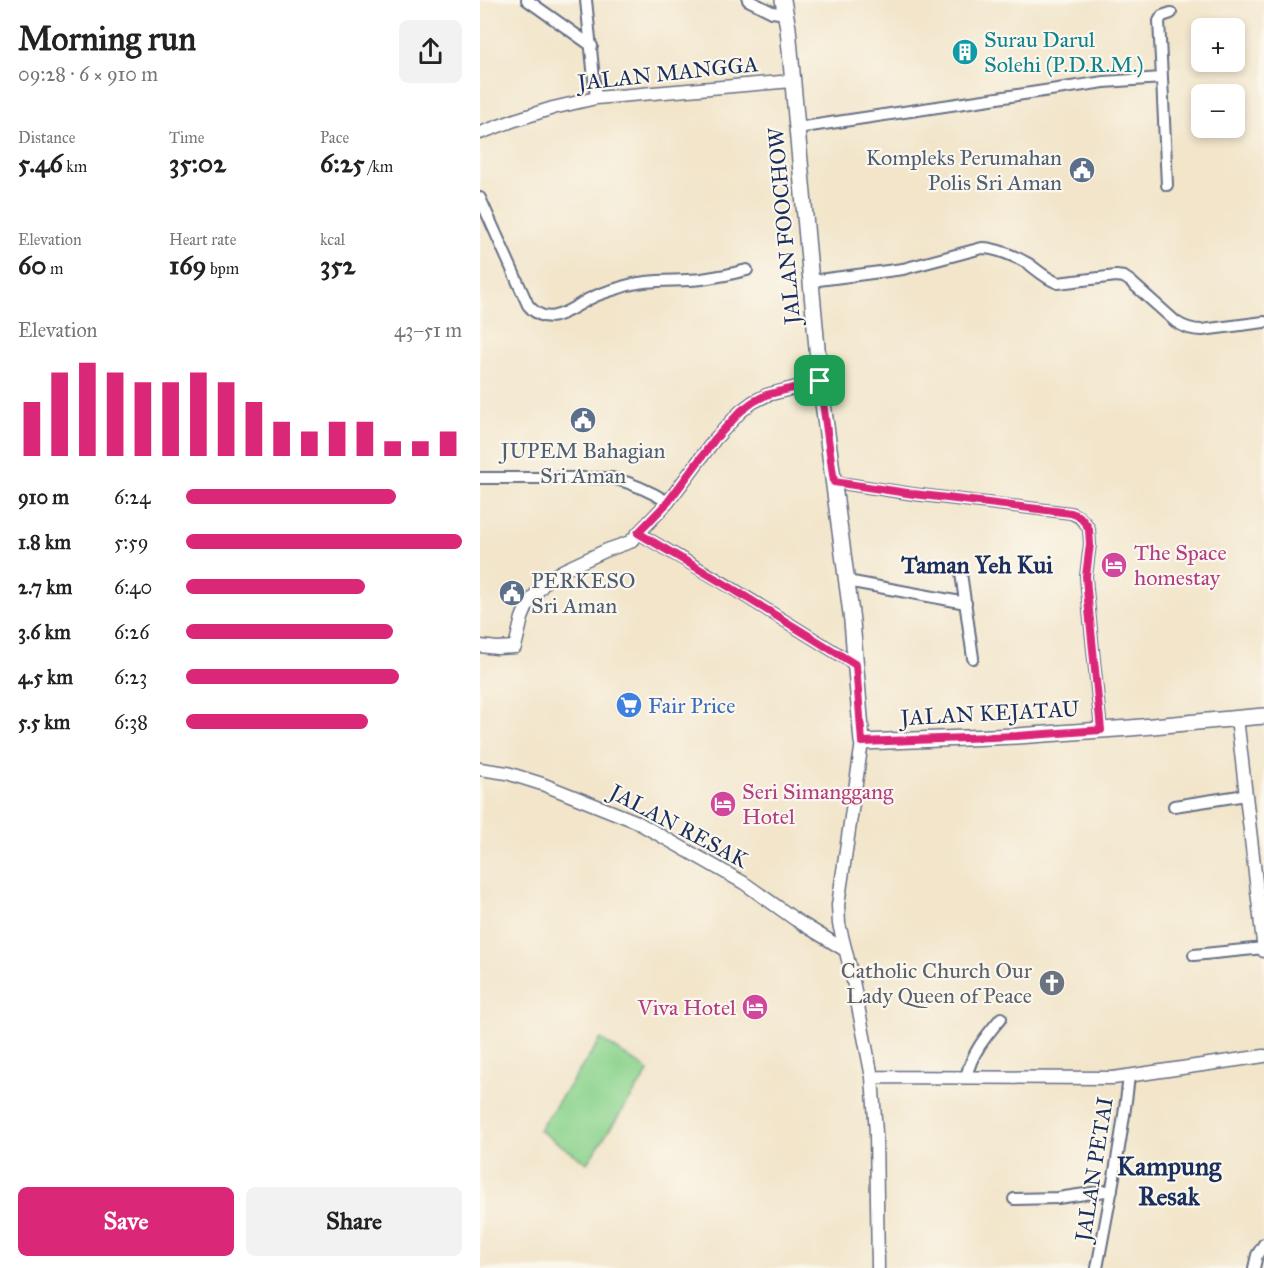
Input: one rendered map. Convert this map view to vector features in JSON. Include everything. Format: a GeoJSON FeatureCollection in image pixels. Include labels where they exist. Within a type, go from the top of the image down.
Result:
{"type":"FeatureCollection","features":[{"type":"Feature","properties":{"kind":"main road","name":"JALAN FOOCHOW"},"geometry":{"type":"LineString","coordinates":[[776,9],[792,81],[820,381],[847,580],[862,742]]}},
{"type":"Feature","properties":{"kind":"main road","name":"JALAN KEJATAU"},"geometry":{"type":"LineString","coordinates":[[862,742],[1017,736],[1264,716]]}},
{"type":"Feature","properties":{"kind":"street"},"geometry":{"type":"LineString","coordinates":[[527,0],[592,46]]}},
{"type":"Feature","properties":{"kind":"street"},"geometry":{"type":"LineString","coordinates":[[586,0],[596,98]]}},
{"type":"Feature","properties":{"kind":"street"},"geometry":{"type":"LineString","coordinates":[[748,0],[776,9]]}},
{"type":"Feature","properties":{"kind":"street"},"geometry":{"type":"LineString","coordinates":[[1167,185],[1159,21],[1162,15],[1171,13]]}},
{"type":"Feature","properties":{"kind":"street"},"geometry":{"type":"LineString","coordinates":[[797,128],[1104,82],[1162,78]]}},
{"type":"Feature","properties":{"kind":"street","name":"JALAN MANGGA"},"geometry":{"type":"LineString","coordinates":[[480,133],[534,114],[596,98],[792,81]]}},
{"type":"Feature","properties":{"kind":"street"},"geometry":{"type":"LineString","coordinates":[[480,198],[528,305],[544,317],[557,317],[591,298],[644,281],[699,279],[747,270]]}},
{"type":"Feature","properties":{"kind":"street"},"geometry":{"type":"LineString","coordinates":[[811,281],[903,269],[982,248],[990,248],[1026,262],[1051,281],[1058,283],[1124,277],[1176,322],[1193,330],[1264,322]]}},
{"type":"Feature","properties":{"kind":"street"},"geometry":{"type":"LineString","coordinates":[[480,646],[497,648],[515,646],[527,606],[549,579],[607,550],[630,542],[668,502],[715,439],[741,411],[766,395],[820,381]]}},
{"type":"Feature","properties":{"kind":"street"},"geometry":{"type":"LineString","coordinates":[[480,478],[612,478],[652,493],[668,502]]}},
{"type":"Feature","properties":{"kind":"street"},"geometry":{"type":"LineString","coordinates":[[834,482],[1071,513],[1079,516],[1086,524],[1090,534],[1086,576],[1101,730]]}},
{"type":"Feature","properties":{"kind":"street"},"geometry":{"type":"LineString","coordinates":[[638,533],[856,665]]}},
{"type":"Feature","properties":{"kind":"street"},"geometry":{"type":"LineString","coordinates":[[961,573],[973,658]]}},
{"type":"Feature","properties":{"kind":"street"},"geometry":{"type":"LineString","coordinates":[[847,580],[966,603]]}},
{"type":"Feature","properties":{"kind":"street"},"geometry":{"type":"LineString","coordinates":[[1194,956],[1264,949],[1260,876],[1246,795],[1238,718]]}},
{"type":"Feature","properties":{"kind":"street","name":"JALAN FOOCHOW"},"geometry":{"type":"LineString","coordinates":[[862,742],[838,905],[839,924],[872,1077],[876,1133],[878,1268]]}},
{"type":"Feature","properties":{"kind":"street","name":"JALAN RESAK"},"geometry":{"type":"LineString","coordinates":[[480,769],[507,773],[542,784],[635,821],[744,883],[796,920],[845,950]]}},
{"type":"Feature","properties":{"kind":"street"},"geometry":{"type":"LineString","coordinates":[[1174,806],[1246,795]]}},
{"type":"Feature","properties":{"kind":"street"},"geometry":{"type":"LineString","coordinates":[[966,1077],[969,1064],[978,1047],[1001,1018]]}},
{"type":"Feature","properties":{"kind":"street"},"geometry":{"type":"LineString","coordinates":[[872,1077],[1113,1078],[1264,1056]]}},
{"type":"Feature","properties":{"kind":"street","name":"JALAN PETAI"},"geometry":{"type":"LineString","coordinates":[[1097,1268],[1112,1190],[1128,1076]]}},
{"type":"Feature","properties":{"kind":"street"},"geometry":{"type":"LineString","coordinates":[[1014,1199],[1058,1198],[1112,1190]]}},
{"type":"Feature","properties":{"kind":"street"},"geometry":{"type":"LineString","coordinates":[[1254,1268],[1257,1256],[1264,1244]]}},
{"type":"Feature","properties":{"kind":"green space"},"geometry":{"type":"Polygon","coordinates":[[[601,1039],[649,1071],[587,1163],[539,1130],[601,1039]]]}},
{"type":"Feature","properties":{"kind":"place","name":"Surau Darul Solehi (P.D.R.M.)"},"geometry":{"type":"Point","coordinates":[965,52]}},
{"type":"Feature","properties":{"kind":"place","name":"Kompleks Perumahan Polis Sri Aman"},"geometry":{"type":"Point","coordinates":[1082,170]}},
{"type":"Feature","properties":{"kind":"place","name":"JUPEM Bahagian Sri Aman"},"geometry":{"type":"Point","coordinates":[583,420]}},
{"type":"Feature","properties":{"kind":"place","name":"The Space homestay"},"geometry":{"type":"Point","coordinates":[1114,565]}},
{"type":"Feature","properties":{"kind":"place","name":"PERKESO Sri Aman"},"geometry":{"type":"Point","coordinates":[512,593]}},
{"type":"Feature","properties":{"kind":"place","name":"Fair Price"},"geometry":{"type":"Point","coordinates":[629,705]}},
{"type":"Feature","properties":{"kind":"place","name":"Seri Simanggang Hotel"},"geometry":{"type":"Point","coordinates":[723,804]}},
{"type":"Feature","properties":{"kind":"place","name":"Catholic Church Our Lady Queen of Peace"},"geometry":{"type":"Point","coordinates":[1052,983]}},
{"type":"Feature","properties":{"kind":"place","name":"Viva Hotel"},"geometry":{"type":"Point","coordinates":[755,1007]}},
{"type":"Feature","properties":{"kind":"district","name":"Taman Yeh Kui"},"geometry":{"type":"Point","coordinates":[977,565]}},
{"type":"Feature","properties":{"kind":"district","name":"Kampung Resak"},"geometry":{"type":"Point","coordinates":[1169,1181]}},
{"type":"Feature","properties":{"kind":"route"},"geometry":{"type":"LineString","coordinates":[[820,381],[834,482],[1071,513],[1079,516],[1086,524],[1090,534],[1087,590],[1101,730],[862,742],[856,665],[638,533],[668,502],[715,439],[741,411],[766,395],[820,381]]}}]}
